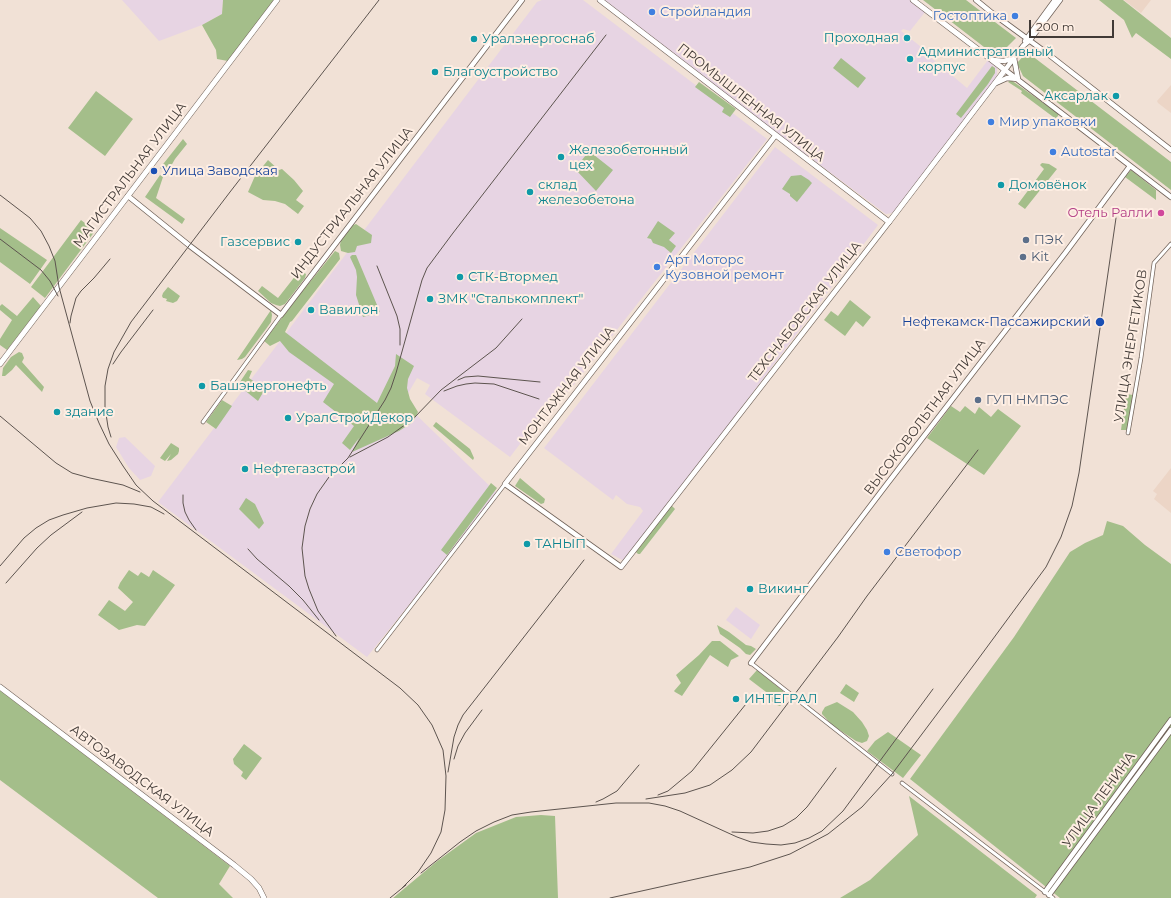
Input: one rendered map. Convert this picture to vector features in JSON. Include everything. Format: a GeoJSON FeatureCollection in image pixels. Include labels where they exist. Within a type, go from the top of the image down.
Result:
{"type":"FeatureCollection","features":[{"type":"Feature","properties":{"kind":"main road","name":"МАГИСТРАЛЬНАЯ УЛИЦА"},"geometry":{"type":"LineString","coordinates":[[0,364],[277,0]]}},
{"type":"Feature","properties":{"kind":"main road","name":"ПРОМЫШЛЕННАЯ УЛИЦА"},"geometry":{"type":"LineString","coordinates":[[600,0],[775,136],[889,222]]}},
{"type":"Feature","properties":{"kind":"main road"},"geometry":{"type":"LineString","coordinates":[[913,0],[1005,70]]}},
{"type":"Feature","properties":{"kind":"main road"},"geometry":{"type":"LineString","coordinates":[[993,60],[999,71],[996,83]]}},
{"type":"Feature","properties":{"kind":"main road","name":"ТЕХСНАБОВСКАЯ УЛИЦА"},"geometry":{"type":"LineString","coordinates":[[889,222],[1005,70]]}},
{"type":"Feature","properties":{"kind":"main road","name":"АВТОЗАВОДСКАЯ УЛИЦА"},"geometry":{"type":"LineString","coordinates":[[0,687],[234,865],[251,879],[259,888],[264,898]]}},
{"type":"Feature","properties":{"kind":"street","name":"ИНДУСТРИАЛЬНАЯ УЛИЦА"},"geometry":{"type":"LineString","coordinates":[[203,422],[281,315],[522,0]]}},
{"type":"Feature","properties":{"kind":"street"},"geometry":{"type":"LineString","coordinates":[[976,0],[1171,150]]}},
{"type":"Feature","properties":{"kind":"street"},"geometry":{"type":"LineString","coordinates":[[1055,0],[1005,70],[1171,197]]}},
{"type":"Feature","properties":{"kind":"street"},"geometry":{"type":"LineString","coordinates":[[1028,39],[1060,0]]}},
{"type":"Feature","properties":{"kind":"street"},"geometry":{"type":"LineString","coordinates":[[993,60],[1004,61],[1014,58]]}},
{"type":"Feature","properties":{"kind":"street"},"geometry":{"type":"LineString","coordinates":[[1014,58],[1018,79]]}},
{"type":"Feature","properties":{"kind":"street"},"geometry":{"type":"LineString","coordinates":[[996,83],[1007,78],[1018,79]]}},
{"type":"Feature","properties":{"kind":"street","name":"МОНТАЖНАЯ УЛИЦА"},"geometry":{"type":"LineString","coordinates":[[377,650],[775,136]]}},
{"type":"Feature","properties":{"kind":"street","name":"ВЫСОКОВОЛЬТНАЯ УЛИЦА"},"geometry":{"type":"LineString","coordinates":[[751,663],[1066,252],[1130,166]]}},
{"type":"Feature","properties":{"kind":"street"},"geometry":{"type":"LineString","coordinates":[[128,196],[190,246],[281,315]]}},
{"type":"Feature","properties":{"kind":"street","name":"ТЕХСНАБОВСКАЯ УЛИЦА"},"geometry":{"type":"LineString","coordinates":[[506,484],[621,567],[889,222]]}},
{"type":"Feature","properties":{"kind":"street","name":"УЛИЦА ЭНЕРГЕТИКОВ"},"geometry":{"type":"LineString","coordinates":[[1128,433],[1141,358],[1154,263],[1171,244]]}},
{"type":"Feature","properties":{"kind":"street"},"geometry":{"type":"LineString","coordinates":[[751,663],[892,774]]}},
{"type":"Feature","properties":{"kind":"street","name":"УЛИЦА ЛЕНИНА"},"geometry":{"type":"LineString","coordinates":[[1049,895],[1171,720]]}},
{"type":"Feature","properties":{"kind":"street","name":"УЛИЦА ЛЕНИНА"},"geometry":{"type":"LineString","coordinates":[[1049,895],[1171,730]]}},
{"type":"Feature","properties":{"kind":"street"},"geometry":{"type":"LineString","coordinates":[[902,783],[1049,895]]}},
{"type":"Feature","properties":{"kind":"shaded area"},"geometry":{"type":"Polygon","coordinates":[[[122,0],[223,0],[222,14],[202,25],[159,41],[122,0]]]}},
{"type":"Feature","properties":{"kind":"shaded area"},"geometry":{"type":"Polygon","coordinates":[[[542,0],[583,0],[767,139],[568,392],[562,389],[510,457],[425,394],[430,385],[417,378],[403,402],[498,494],[367,657],[158,502],[537,2],[542,0]]]}},
{"type":"Feature","properties":{"kind":"shaded area"},"geometry":{"type":"Polygon","coordinates":[[[602,0],[910,0],[925,12],[910,31],[903,29],[901,31],[925,50],[924,52],[967,88],[988,60],[997,68],[997,75],[898,207],[892,213],[886,214],[699,75],[602,0]]]}},
{"type":"Feature","properties":{"kind":"shaded area"},"geometry":{"type":"Polygon","coordinates":[[[1124,0],[1151,0],[1141,13],[1124,0]]]}},
{"type":"Feature","properties":{"kind":"shaded area"},"geometry":{"type":"Polygon","coordinates":[[[1171,85],[1171,113],[1157,101],[1171,85]]]}},
{"type":"Feature","properties":{"kind":"shaded area"},"geometry":{"type":"Polygon","coordinates":[[[775,147],[878,225],[626,562],[611,554],[643,511],[640,507],[627,504],[616,495],[613,500],[544,448],[775,147]]]}},
{"type":"Feature","properties":{"kind":"shaded area"},"geometry":{"type":"Polygon","coordinates":[[[125,437],[155,466],[151,476],[140,480],[129,468],[116,447],[119,438],[125,437]]]}},
{"type":"Feature","properties":{"kind":"shaded area"},"geometry":{"type":"Polygon","coordinates":[[[1171,468],[1171,513],[1154,499],[1157,494],[1153,491],[1171,468]]]}},
{"type":"Feature","properties":{"kind":"shaded area"},"geometry":{"type":"Polygon","coordinates":[[[736,607],[760,625],[751,639],[726,620],[736,607]]]}},
{"type":"Feature","properties":{"kind":"green space"},"geometry":{"type":"Polygon","coordinates":[[[223,0],[275,0],[228,61],[217,59],[216,50],[202,25],[222,14],[223,0]]]}},
{"type":"Feature","properties":{"kind":"green space"},"geometry":{"type":"Polygon","coordinates":[[[923,0],[966,0],[1016,38],[997,57],[923,0]]]}},
{"type":"Feature","properties":{"kind":"green space"},"geometry":{"type":"Polygon","coordinates":[[[1099,0],[1123,0],[1171,38],[1171,59],[1136,33],[1132,38],[1124,20],[1099,0]]]}},
{"type":"Feature","properties":{"kind":"green space"},"geometry":{"type":"Polygon","coordinates":[[[1027,52],[1171,162],[1171,190],[1023,76],[1017,63],[1027,52]]]}},
{"type":"Feature","properties":{"kind":"green space"},"geometry":{"type":"Polygon","coordinates":[[[841,58],[866,78],[858,88],[833,68],[841,58]]]}},
{"type":"Feature","properties":{"kind":"green space"},"geometry":{"type":"Polygon","coordinates":[[[992,66],[995,68],[995,73],[961,118],[956,114],[992,66]]]}},
{"type":"Feature","properties":{"kind":"green space"},"geometry":{"type":"Polygon","coordinates":[[[1011,80],[1059,114],[1056,119],[1021,93],[1022,91],[1008,82],[1011,80]]]}},
{"type":"Feature","properties":{"kind":"green space"},"geometry":{"type":"Polygon","coordinates":[[[699,82],[736,109],[730,117],[722,112],[724,108],[695,87],[699,82]]]}},
{"type":"Feature","properties":{"kind":"green space"},"geometry":{"type":"Polygon","coordinates":[[[96,91],[133,119],[105,156],[68,128],[96,91]]]}},
{"type":"Feature","properties":{"kind":"green space"},"geometry":{"type":"Polygon","coordinates":[[[183,139],[187,144],[175,159],[167,173],[160,168],[183,139]]]}},
{"type":"Feature","properties":{"kind":"green space"},"geometry":{"type":"Polygon","coordinates":[[[589,151],[613,170],[596,191],[575,169],[589,151]]]}},
{"type":"Feature","properties":{"kind":"green space"},"geometry":{"type":"Polygon","coordinates":[[[268,160],[279,170],[282,169],[303,191],[296,200],[304,206],[298,214],[285,204],[263,200],[248,192],[255,176],[268,160]]]}},
{"type":"Feature","properties":{"kind":"green space"},"geometry":{"type":"Polygon","coordinates":[[[1042,163],[1049,164],[1057,169],[1025,209],[1018,204],[1044,169],[1040,165],[1042,163]]]}},
{"type":"Feature","properties":{"kind":"green space"},"geometry":{"type":"Polygon","coordinates":[[[1131,170],[1156,190],[1156,200],[1125,177],[1131,170]]]}},
{"type":"Feature","properties":{"kind":"green space"},"geometry":{"type":"Polygon","coordinates":[[[160,175],[163,177],[156,198],[185,219],[182,224],[145,197],[160,175]]]}},
{"type":"Feature","properties":{"kind":"green space"},"geometry":{"type":"Polygon","coordinates":[[[801,175],[812,183],[797,202],[790,196],[790,194],[782,189],[791,176],[801,175]]]}},
{"type":"Feature","properties":{"kind":"green space"},"geometry":{"type":"Polygon","coordinates":[[[81,220],[95,231],[45,298],[31,287],[81,220]]]}},
{"type":"Feature","properties":{"kind":"green space"},"geometry":{"type":"Polygon","coordinates":[[[658,221],[675,233],[669,240],[676,246],[671,253],[664,247],[653,243],[651,239],[647,238],[658,221]]]}},
{"type":"Feature","properties":{"kind":"green space"},"geometry":{"type":"Polygon","coordinates":[[[356,224],[372,235],[371,243],[357,246],[355,252],[348,253],[341,251],[341,240],[351,226],[356,224]]]}},
{"type":"Feature","properties":{"kind":"green space"},"geometry":{"type":"Polygon","coordinates":[[[0,228],[47,260],[30,284],[0,262],[0,228]]]}},
{"type":"Feature","properties":{"kind":"green space"},"geometry":{"type":"Polygon","coordinates":[[[335,251],[339,253],[340,259],[290,322],[285,332],[377,403],[395,366],[396,354],[414,366],[408,379],[407,388],[410,399],[418,412],[413,422],[399,431],[352,452],[359,438],[350,450],[342,443],[354,426],[323,402],[334,384],[289,352],[280,341],[270,346],[264,341],[335,251]]]}},
{"type":"Feature","properties":{"kind":"green space"},"geometry":{"type":"Polygon","coordinates":[[[352,255],[356,255],[380,312],[363,317],[356,295],[357,277],[356,270],[350,257],[352,255]]]}},
{"type":"Feature","properties":{"kind":"green space"},"geometry":{"type":"Polygon","coordinates":[[[300,270],[306,274],[305,278],[285,304],[280,306],[271,303],[258,291],[262,286],[278,298],[300,270]]]}},
{"type":"Feature","properties":{"kind":"green space"},"geometry":{"type":"Polygon","coordinates":[[[168,287],[180,296],[177,301],[173,303],[166,301],[167,299],[163,298],[162,296],[168,287]]]}},
{"type":"Feature","properties":{"kind":"green space"},"geometry":{"type":"Polygon","coordinates":[[[33,297],[41,306],[7,350],[0,345],[0,339],[12,320],[0,310],[0,306],[2,304],[17,316],[33,297]]]}},
{"type":"Feature","properties":{"kind":"green space"},"geometry":{"type":"Polygon","coordinates":[[[850,300],[871,317],[863,327],[856,321],[845,336],[824,320],[831,311],[838,316],[850,300]]]}},
{"type":"Feature","properties":{"kind":"green space"},"geometry":{"type":"Polygon","coordinates":[[[271,310],[271,322],[245,357],[237,360],[271,310]]]}},
{"type":"Feature","properties":{"kind":"green space"},"geometry":{"type":"Polygon","coordinates":[[[19,352],[22,353],[24,358],[22,362],[44,387],[42,392],[16,365],[5,376],[2,376],[3,368],[11,357],[19,352]]]}},
{"type":"Feature","properties":{"kind":"green space"},"geometry":{"type":"Polygon","coordinates":[[[248,370],[252,371],[249,378],[265,389],[258,401],[238,385],[248,370]]]}},
{"type":"Feature","properties":{"kind":"green space"},"geometry":{"type":"Polygon","coordinates":[[[1126,394],[1133,395],[1128,428],[1126,430],[1121,430],[1126,394]]]}},
{"type":"Feature","properties":{"kind":"green space"},"geometry":{"type":"Polygon","coordinates":[[[222,400],[232,406],[216,429],[206,422],[222,400]]]}},
{"type":"Feature","properties":{"kind":"green space"},"geometry":{"type":"Polygon","coordinates":[[[951,406],[960,412],[965,406],[975,414],[979,407],[991,417],[998,409],[1021,426],[984,475],[927,438],[951,406]]]}},
{"type":"Feature","properties":{"kind":"green space"},"geometry":{"type":"Polygon","coordinates":[[[436,422],[470,449],[474,458],[473,460],[433,426],[436,422]]]}},
{"type":"Feature","properties":{"kind":"green space"},"geometry":{"type":"Polygon","coordinates":[[[171,443],[179,448],[178,454],[171,460],[167,461],[171,454],[165,461],[160,458],[171,443]]]}},
{"type":"Feature","properties":{"kind":"green space"},"geometry":{"type":"Polygon","coordinates":[[[520,478],[545,499],[544,503],[541,504],[515,486],[520,478]]]}},
{"type":"Feature","properties":{"kind":"green space"},"geometry":{"type":"Polygon","coordinates":[[[491,483],[497,488],[447,555],[441,550],[491,483]]]}},
{"type":"Feature","properties":{"kind":"green space"},"geometry":{"type":"Polygon","coordinates":[[[246,498],[255,504],[264,523],[259,529],[239,509],[246,498]]]}},
{"type":"Feature","properties":{"kind":"green space"},"geometry":{"type":"Polygon","coordinates":[[[671,505],[675,509],[640,554],[638,554],[636,552],[671,505]]]}},
{"type":"Feature","properties":{"kind":"green space"},"geometry":{"type":"Polygon","coordinates":[[[1107,521],[1123,526],[1145,545],[1171,564],[1171,898],[1060,898],[910,779],[1014,637],[1070,552],[1103,535],[1107,521]]]}},
{"type":"Feature","properties":{"kind":"green space"},"geometry":{"type":"Polygon","coordinates":[[[129,570],[138,576],[141,572],[149,577],[153,570],[175,585],[145,626],[137,625],[119,630],[98,615],[109,600],[125,611],[133,602],[118,588],[129,570]]]}},
{"type":"Feature","properties":{"kind":"green space"},"geometry":{"type":"Polygon","coordinates":[[[717,625],[746,645],[756,649],[750,655],[746,654],[720,634],[717,625]]]}},
{"type":"Feature","properties":{"kind":"green space"},"geometry":{"type":"Polygon","coordinates":[[[712,641],[720,641],[739,656],[731,660],[728,667],[710,655],[682,696],[675,692],[674,691],[681,683],[676,675],[699,655],[712,641]]]}},
{"type":"Feature","properties":{"kind":"green space"},"geometry":{"type":"Polygon","coordinates":[[[757,670],[783,691],[782,704],[780,706],[768,699],[770,695],[749,679],[757,670]]]}},
{"type":"Feature","properties":{"kind":"green space"},"geometry":{"type":"Polygon","coordinates":[[[846,684],[859,693],[854,702],[840,693],[846,684]]]}},
{"type":"Feature","properties":{"kind":"green space"},"geometry":{"type":"Polygon","coordinates":[[[0,690],[230,866],[219,884],[233,898],[158,898],[0,780],[0,690]]]}},
{"type":"Feature","properties":{"kind":"green space"},"geometry":{"type":"Polygon","coordinates":[[[837,702],[853,712],[862,722],[869,736],[867,741],[862,743],[856,741],[832,725],[822,714],[825,707],[837,702]]]}},
{"type":"Feature","properties":{"kind":"green space"},"geometry":{"type":"Polygon","coordinates":[[[888,732],[921,755],[903,778],[867,751],[875,741],[888,732]]]}},
{"type":"Feature","properties":{"kind":"green space"},"geometry":{"type":"Polygon","coordinates":[[[244,744],[262,758],[246,780],[241,776],[243,772],[234,764],[233,759],[244,744]]]}},
{"type":"Feature","properties":{"kind":"green space"},"geometry":{"type":"Polygon","coordinates":[[[909,796],[1037,895],[1035,898],[840,898],[870,880],[918,835],[909,796]]]}},
{"type":"Feature","properties":{"kind":"green space"},"geometry":{"type":"Polygon","coordinates":[[[541,815],[555,816],[558,898],[393,898],[436,862],[476,833],[516,817],[541,815]]]}},
{"type":"Feature","properties":{"kind":"railway"},"geometry":{"type":"LineString","coordinates":[[111,437],[105,407],[105,386],[108,369],[114,352],[131,322],[379,0]]}},
{"type":"Feature","properties":{"kind":"railway"},"geometry":{"type":"LineString","coordinates":[[336,636],[318,611],[305,576],[302,548],[305,526],[310,509],[317,494],[329,477],[348,458],[391,388],[422,280],[427,268],[606,35]]}},
{"type":"Feature","properties":{"kind":"railway"},"geometry":{"type":"LineString","coordinates":[[0,195],[30,218],[41,231],[49,246],[55,261],[59,287],[90,401],[109,444],[136,485],[153,501],[400,688],[418,705],[432,725],[443,750],[446,776],[445,810],[441,832],[431,853],[418,872],[402,888]]}},
{"type":"Feature","properties":{"kind":"railway"},"geometry":{"type":"LineString","coordinates":[[610,898],[750,867],[790,854],[828,834],[862,807],[892,774],[976,662],[1046,567],[1061,537],[1072,506],[1079,473],[1116,218]]}},
{"type":"Feature","properties":{"kind":"railway"},"geometry":{"type":"LineString","coordinates":[[0,239],[41,270],[50,281],[58,296]]}},
{"type":"Feature","properties":{"kind":"railway"},"geometry":{"type":"LineString","coordinates":[[70,323],[76,298],[110,259]]}},
{"type":"Feature","properties":{"kind":"railway"},"geometry":{"type":"LineString","coordinates":[[377,266],[397,316],[400,329],[400,345]]}},
{"type":"Feature","properties":{"kind":"railway"},"geometry":{"type":"LineString","coordinates":[[113,364],[153,310]]}},
{"type":"Feature","properties":{"kind":"railway"},"geometry":{"type":"LineString","coordinates":[[350,457],[388,437],[413,419],[441,390],[496,348],[522,319]]}},
{"type":"Feature","properties":{"kind":"railway"},"geometry":{"type":"LineString","coordinates":[[458,380],[465,377],[478,376],[540,382]]}},
{"type":"Feature","properties":{"kind":"railway"},"geometry":{"type":"LineString","coordinates":[[444,391],[466,384],[494,384],[539,399]]}},
{"type":"Feature","properties":{"kind":"railway"},"geometry":{"type":"LineString","coordinates":[[0,416],[56,463],[72,473],[123,485],[140,492]]}},
{"type":"Feature","properties":{"kind":"railway"},"geometry":{"type":"LineString","coordinates":[[646,799],[685,793],[710,785],[732,770],[751,752],[978,450]]}},
{"type":"Feature","properties":{"kind":"railway"},"geometry":{"type":"LineString","coordinates":[[183,495],[185,512],[196,530]]}},
{"type":"Feature","properties":{"kind":"railway"},"geometry":{"type":"LineString","coordinates":[[0,566],[24,538],[36,528],[49,520],[63,515],[87,508],[116,503],[151,507],[164,514]]}},
{"type":"Feature","properties":{"kind":"railway"},"geometry":{"type":"LineString","coordinates":[[6,583],[37,548],[51,535],[82,512]]}},
{"type":"Feature","properties":{"kind":"railway"},"geometry":{"type":"LineString","coordinates":[[248,549],[257,559],[289,586],[303,600],[319,620]]}},
{"type":"Feature","properties":{"kind":"railway"},"geometry":{"type":"LineString","coordinates":[[448,772],[454,737],[463,715],[584,560]]}},
{"type":"Feature","properties":{"kind":"railway"},"geometry":{"type":"LineString","coordinates":[[421,873],[476,831],[512,815],[616,803],[649,803],[665,806],[751,842],[781,845],[795,843],[809,838],[822,831],[843,811],[933,689]]}},
{"type":"Feature","properties":{"kind":"railway"},"geometry":{"type":"LineString","coordinates":[[658,795],[668,791],[692,771],[750,699]]}},
{"type":"Feature","properties":{"kind":"railway"},"geometry":{"type":"LineString","coordinates":[[454,759],[458,746],[465,733],[482,710]]}},
{"type":"Feature","properties":{"kind":"railway"},"geometry":{"type":"LineString","coordinates":[[596,802],[617,791],[639,765]]}},
{"type":"Feature","properties":{"kind":"railway"},"geometry":{"type":"LineString","coordinates":[[732,832],[753,833],[768,831],[783,826],[796,818],[807,807],[836,768]]}},
{"type":"Feature","properties":{"kind":"railway"},"geometry":{"type":"LineString","coordinates":[[390,898],[406,885]]}},
{"type":"Feature","properties":{"kind":"place","name":"Стройландия"},"geometry":{"type":"Point","coordinates":[652,12]}},
{"type":"Feature","properties":{"kind":"place","name":"Гостоптика"},"geometry":{"type":"Point","coordinates":[1015,16]}},
{"type":"Feature","properties":{"kind":"place","name":"Проходная"},"geometry":{"type":"Point","coordinates":[907,38]}},
{"type":"Feature","properties":{"kind":"place","name":"Уралэнергоснаб"},"geometry":{"type":"Point","coordinates":[474,39]}},
{"type":"Feature","properties":{"kind":"place","name":"Административный корпус"},"geometry":{"type":"Point","coordinates":[910,59]}},
{"type":"Feature","properties":{"kind":"place","name":"Благоустройство"},"geometry":{"type":"Point","coordinates":[435,72]}},
{"type":"Feature","properties":{"kind":"place","name":"Аксарлак"},"geometry":{"type":"Point","coordinates":[1116,96]}},
{"type":"Feature","properties":{"kind":"place","name":"Мир упаковки"},"geometry":{"type":"Point","coordinates":[991,122]}},
{"type":"Feature","properties":{"kind":"place","name":"Autostar"},"geometry":{"type":"Point","coordinates":[1053,152]}},
{"type":"Feature","properties":{"kind":"place","name":"Железобетонный цех"},"geometry":{"type":"Point","coordinates":[561,157]}},
{"type":"Feature","properties":{"kind":"place","name":"Улица Заводская"},"geometry":{"type":"Point","coordinates":[154,171]}},
{"type":"Feature","properties":{"kind":"place","name":"Домовёнок"},"geometry":{"type":"Point","coordinates":[1001,185]}},
{"type":"Feature","properties":{"kind":"place","name":"склад железобетона"},"geometry":{"type":"Point","coordinates":[530,192]}},
{"type":"Feature","properties":{"kind":"place","name":"Отель Ралли"},"geometry":{"type":"Point","coordinates":[1161,213]}},
{"type":"Feature","properties":{"kind":"place","name":"ПЭК"},"geometry":{"type":"Point","coordinates":[1026,240]}},
{"type":"Feature","properties":{"kind":"place","name":"Газсервис"},"geometry":{"type":"Point","coordinates":[298,242]}},
{"type":"Feature","properties":{"kind":"place","name":"Kit"},"geometry":{"type":"Point","coordinates":[1023,257]}},
{"type":"Feature","properties":{"kind":"place","name":"Арт Моторс Кузовной ремонт"},"geometry":{"type":"Point","coordinates":[657,267]}},
{"type":"Feature","properties":{"kind":"place","name":"СТК-Втормед"},"geometry":{"type":"Point","coordinates":[460,277]}},
{"type":"Feature","properties":{"kind":"place","name":"ЗМК \"Сталькомплект\""},"geometry":{"type":"Point","coordinates":[430,299]}},
{"type":"Feature","properties":{"kind":"place","name":"Вавилон"},"geometry":{"type":"Point","coordinates":[311,310]}},
{"type":"Feature","properties":{"kind":"place","name":"Нефтекамск-Пассажирский"},"geometry":{"type":"Point","coordinates":[1100,322]}},
{"type":"Feature","properties":{"kind":"place","name":"Башэнергонефть"},"geometry":{"type":"Point","coordinates":[202,386]}},
{"type":"Feature","properties":{"kind":"place","name":"ГУП НМПЭС"},"geometry":{"type":"Point","coordinates":[978,400]}},
{"type":"Feature","properties":{"kind":"place","name":"здание"},"geometry":{"type":"Point","coordinates":[57,412]}},
{"type":"Feature","properties":{"kind":"place","name":"УралСтройДекор"},"geometry":{"type":"Point","coordinates":[288,418]}},
{"type":"Feature","properties":{"kind":"place","name":"Нефтегазстрой"},"geometry":{"type":"Point","coordinates":[245,469]}},
{"type":"Feature","properties":{"kind":"place","name":"ТАНЫП"},"geometry":{"type":"Point","coordinates":[527,544]}},
{"type":"Feature","properties":{"kind":"place","name":"Светофор"},"geometry":{"type":"Point","coordinates":[887,552]}},
{"type":"Feature","properties":{"kind":"place","name":"Викинг"},"geometry":{"type":"Point","coordinates":[750,589]}},
{"type":"Feature","properties":{"kind":"place","name":"ИНТЕГРАЛ"},"geometry":{"type":"Point","coordinates":[736,699]}}]}
